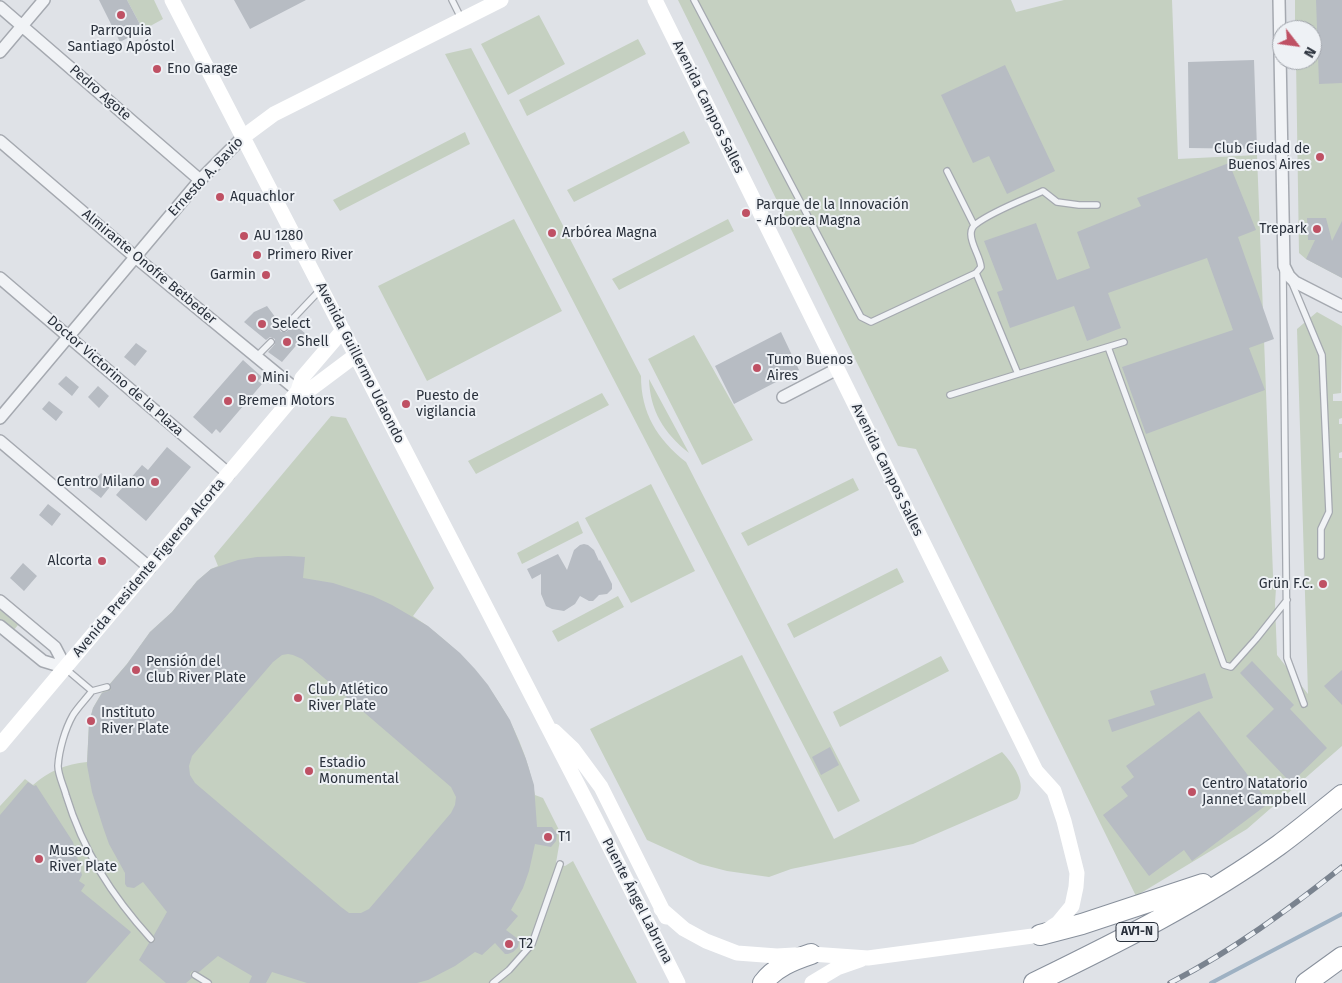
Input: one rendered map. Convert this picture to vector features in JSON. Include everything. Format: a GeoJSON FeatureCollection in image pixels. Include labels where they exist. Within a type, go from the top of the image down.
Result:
{"type":"FeatureCollection","features":[{"type":"Feature","properties":{"kind":"highway","name":"AV1-N"},"geometry":{"type":"LineString","coordinates":[[1034,983],[1163,918],[1236,874],[1279,845],[1342,795]]}},
{"type":"Feature","properties":{"kind":"highway"},"geometry":{"type":"LineString","coordinates":[[1040,935],[1082,924],[1236,874]]}},
{"type":"Feature","properties":{"kind":"highway"},"geometry":{"type":"LineString","coordinates":[[763,983],[767,977],[787,963],[810,954]]}},
{"type":"Feature","properties":{"kind":"highway"},"geometry":{"type":"LineString","coordinates":[[1306,983],[1342,958]]}},
{"type":"Feature","properties":{"kind":"main road","name":"Avenida Guillermo Udaondo"},"geometry":{"type":"LineString","coordinates":[[172,0],[595,818]]}},
{"type":"Feature","properties":{"kind":"main road","name":"Ernesto A. Bavio"},"geometry":{"type":"LineString","coordinates":[[243,136],[274,114],[501,0]]}},
{"type":"Feature","properties":{"kind":"main road","name":"Avenida Campos Salles"},"geometry":{"type":"LineString","coordinates":[[655,0],[1036,771],[1054,791],[1064,821],[1077,874],[1076,887],[1072,906],[1058,923],[1040,935]]}},
{"type":"Feature","properties":{"kind":"main road","name":"Avenida Presidente Figueroa Alcorta"},"geometry":{"type":"LineString","coordinates":[[0,745],[298,391],[302,378],[343,330]]}},
{"type":"Feature","properties":{"kind":"main road","name":"Avenida Presidente Figueroa Alcorta"},"geometry":{"type":"LineString","coordinates":[[298,391],[312,388],[356,356]]}},
{"type":"Feature","properties":{"kind":"main road","name":"Avenida Guillermo Udaondo"},"geometry":{"type":"LineString","coordinates":[[547,725],[573,749],[601,787],[661,910],[675,930]]}},
{"type":"Feature","properties":{"kind":"main road","name":"Puente Ángel Labruna"},"geometry":{"type":"LineString","coordinates":[[595,818],[678,983]]}},
{"type":"Feature","properties":{"kind":"main road"},"geometry":{"type":"LineString","coordinates":[[661,910],[691,933],[737,953],[777,956],[810,954],[868,958]]}},
{"type":"Feature","properties":{"kind":"main road"},"geometry":{"type":"LineString","coordinates":[[813,982],[837,968],[868,958],[1040,935]]}},
{"type":"Feature","properties":{"kind":"street"},"geometry":{"type":"LineString","coordinates":[[0,52],[44,0]]}},
{"type":"Feature","properties":{"kind":"street"},"geometry":{"type":"LineString","coordinates":[[1279,0],[1282,257],[1289,276],[1295,282],[1342,306]]}},
{"type":"Feature","properties":{"kind":"street","name":"Pedro Agote"},"geometry":{"type":"LineString","coordinates":[[0,7],[200,180]]}},
{"type":"Feature","properties":{"kind":"street","name":"Ernesto A. Bavio"},"geometry":{"type":"LineString","coordinates":[[0,418],[134,256],[200,180],[243,136]]}},
{"type":"Feature","properties":{"kind":"street","name":"Almirante Onofre Betbeder"},"geometry":{"type":"LineString","coordinates":[[0,141],[134,256],[298,391]]}},
{"type":"Feature","properties":{"kind":"street","name":"Doctor Victorino de la Plaza"},"geometry":{"type":"LineString","coordinates":[[0,278],[229,474]]}},
{"type":"Feature","properties":{"kind":"street"},"geometry":{"type":"LineString","coordinates":[[783,397],[837,369]]}},
{"type":"Feature","properties":{"kind":"street"},"geometry":{"type":"LineString","coordinates":[[0,441],[150,568]]}},
{"type":"Feature","properties":{"kind":"street"},"geometry":{"type":"LineString","coordinates":[[0,601],[55,648],[66,668]]}},
{"type":"Feature","properties":{"kind":"street"},"geometry":{"type":"LineString","coordinates":[[0,626],[43,661],[66,668]]}},
{"type":"Feature","properties":{"kind":"lane"},"geometry":{"type":"LineString","coordinates":[[452,0],[462,20]]}},
{"type":"Feature","properties":{"kind":"lane"},"geometry":{"type":"LineString","coordinates":[[694,0],[861,317],[871,322],[976,273],[981,267],[971,232],[974,225],[985,218],[1043,191],[1056,202],[1079,205],[1097,204]]}},
{"type":"Feature","properties":{"kind":"lane"},"geometry":{"type":"LineString","coordinates":[[946,171],[974,225]]}},
{"type":"Feature","properties":{"kind":"lane"},"geometry":{"type":"LineString","coordinates":[[1282,257],[1287,658],[1304,704]]}},
{"type":"Feature","properties":{"kind":"lane"},"geometry":{"type":"LineString","coordinates":[[976,273],[1018,374]]}},
{"type":"Feature","properties":{"kind":"lane"},"geometry":{"type":"LineString","coordinates":[[1289,276],[1322,356],[1329,512],[1321,529],[1321,556]]}},
{"type":"Feature","properties":{"kind":"lane"},"geometry":{"type":"LineString","coordinates":[[284,328],[321,289]]}},
{"type":"Feature","properties":{"kind":"lane"},"geometry":{"type":"LineString","coordinates":[[257,356],[271,342]]}},
{"type":"Feature","properties":{"kind":"lane"},"geometry":{"type":"LineString","coordinates":[[950,395],[1124,342]]}},
{"type":"Feature","properties":{"kind":"lane"},"geometry":{"type":"LineString","coordinates":[[1108,347],[1224,665],[1231,667],[1287,600]]}},
{"type":"Feature","properties":{"kind":"lane"},"geometry":{"type":"LineString","coordinates":[[66,668],[92,691]]}},
{"type":"Feature","properties":{"kind":"lane"},"geometry":{"type":"LineString","coordinates":[[107,687],[92,691],[73,715],[62,743],[58,768],[76,822],[96,866],[123,907],[151,939]]}},
{"type":"Feature","properties":{"kind":"lane"},"geometry":{"type":"LineString","coordinates":[[493,983],[509,970],[532,944],[560,864]]}},
{"type":"Feature","properties":{"kind":"lane"},"geometry":{"type":"LineString","coordinates":[[195,975],[208,983]]}},
{"type":"Feature","properties":{"kind":"green space"},"geometry":{"type":"Polygon","coordinates":[[[127,0],[154,0],[163,19],[143,30],[127,0]]]}},
{"type":"Feature","properties":{"kind":"green space"},"geometry":{"type":"Polygon","coordinates":[[[678,0],[1011,0],[1016,12],[1064,0],[1172,0],[1178,159],[1257,155],[1273,575],[1276,588],[1277,655],[1308,694],[1297,329],[1317,312],[1342,326],[1341,393],[1333,394],[1333,401],[1342,401],[1342,418],[1339,419],[1339,424],[1342,424],[1342,452],[1339,453],[1339,458],[1342,458],[1342,746],[1247,829],[1136,896],[916,449],[898,446],[678,0]]]}},
{"type":"Feature","properties":{"kind":"green space","name":"Club Ciudad de Buenos Aires"},"geometry":{"type":"Polygon","coordinates":[[[1295,0],[1342,0],[1342,278],[1306,259],[1299,253],[1296,70],[1322,70],[1322,20],[1295,20],[1295,0]]]}},
{"type":"Feature","properties":{"kind":"green space"},"geometry":{"type":"Polygon","coordinates":[[[539,15],[565,64],[508,95],[481,44],[539,15]]]}},
{"type":"Feature","properties":{"kind":"green space"},"geometry":{"type":"Polygon","coordinates":[[[638,39],[646,54],[527,116],[519,100],[638,39]]]}},
{"type":"Feature","properties":{"kind":"green space"},"geometry":{"type":"Polygon","coordinates":[[[471,48],[641,376],[644,402],[653,424],[667,444],[686,462],[860,801],[838,812],[445,54],[471,48]]]}},
{"type":"Feature","properties":{"kind":"green space"},"geometry":{"type":"Polygon","coordinates":[[[684,131],[690,143],[574,202],[567,190],[684,131]]]}},
{"type":"Feature","properties":{"kind":"green space"},"geometry":{"type":"Polygon","coordinates":[[[465,132],[470,144],[340,211],[333,200],[465,132]]]}},
{"type":"Feature","properties":{"kind":"green space"},"geometry":{"type":"Polygon","coordinates":[[[514,219],[562,311],[427,381],[378,286],[514,219]]]}},
{"type":"Feature","properties":{"kind":"green space"},"geometry":{"type":"Polygon","coordinates":[[[728,219],[734,231],[619,290],[612,279],[728,219]]]}},
{"type":"Feature","properties":{"kind":"green space"},"geometry":{"type":"Polygon","coordinates":[[[694,335],[753,440],[702,465],[648,359],[694,335]]]}},
{"type":"Feature","properties":{"kind":"green space"},"geometry":{"type":"Polygon","coordinates":[[[649,379],[689,453],[672,438],[660,420],[652,401],[649,379]]]}},
{"type":"Feature","properties":{"kind":"green space"},"geometry":{"type":"Polygon","coordinates":[[[602,393],[609,405],[476,474],[468,461],[602,393]]]}},
{"type":"Feature","properties":{"kind":"green space","name":"Club Atlético River Plate"},"geometry":{"type":"Polygon","coordinates":[[[331,416],[346,418],[434,588],[413,616],[457,651],[493,693],[519,741],[529,767],[535,795],[543,798],[561,834],[556,863],[565,866],[573,861],[637,983],[0,983],[0,806],[25,779],[33,785],[58,769],[72,764],[87,762],[89,723],[93,708],[101,694],[127,664],[150,632],[172,612],[197,581],[211,569],[218,566],[214,556],[331,416]]]}},
{"type":"Feature","properties":{"kind":"green space"},"geometry":{"type":"Polygon","coordinates":[[[853,478],[859,490],[748,546],[741,533],[853,478]]]}},
{"type":"Feature","properties":{"kind":"green space"},"geometry":{"type":"Polygon","coordinates":[[[651,484],[695,571],[631,603],[585,518],[651,484]]]}},
{"type":"Feature","properties":{"kind":"green space"},"geometry":{"type":"Polygon","coordinates":[[[578,521],[583,533],[522,564],[517,553],[578,521]]]}},
{"type":"Feature","properties":{"kind":"green space"},"geometry":{"type":"Polygon","coordinates":[[[897,568],[904,582],[794,638],[787,624],[897,568]]]}},
{"type":"Feature","properties":{"kind":"green space"},"geometry":{"type":"Polygon","coordinates":[[[618,596],[624,607],[558,642],[552,631],[618,596]]]}},
{"type":"Feature","properties":{"kind":"green space"},"geometry":{"type":"Polygon","coordinates":[[[0,610],[18,625],[13,631],[0,621],[0,610]]]}},
{"type":"Feature","properties":{"kind":"green space"},"geometry":{"type":"Polygon","coordinates":[[[742,655],[834,839],[1002,752],[1018,774],[1021,787],[1017,799],[913,844],[791,869],[769,877],[727,871],[700,864],[647,840],[590,729],[742,655]]]}},
{"type":"Feature","properties":{"kind":"green space"},"geometry":{"type":"Polygon","coordinates":[[[941,656],[949,671],[840,727],[833,712],[941,656]]]}},
{"type":"Feature","properties":{"kind":"building","name":"Parroquia Santiago Apóstol"},"geometry":{"type":"Polygon","coordinates":[[[99,0],[127,0],[143,30],[120,42],[99,0]]]}},
{"type":"Feature","properties":{"kind":"building"},"geometry":{"type":"Polygon","coordinates":[[[234,0],[306,0],[250,29],[234,0]]]}},
{"type":"Feature","properties":{"kind":"building"},"geometry":{"type":"Polygon","coordinates":[[[1316,0],[1342,0],[1342,83],[1319,84],[1318,70],[1322,70],[1322,20],[1317,20],[1316,0]]]}},
{"type":"Feature","properties":{"kind":"building"},"geometry":{"type":"Polygon","coordinates":[[[1254,60],[1257,149],[1189,148],[1188,62],[1254,60]]]}},
{"type":"Feature","properties":{"kind":"building"},"geometry":{"type":"Polygon","coordinates":[[[1005,65],[1055,171],[1007,194],[989,156],[973,163],[941,95],[1005,65]]]}},
{"type":"Feature","properties":{"kind":"building"},"geometry":{"type":"Polygon","coordinates":[[[1229,163],[1256,230],[1238,237],[1274,339],[1249,348],[1265,390],[1146,434],[1122,367],[1233,330],[1207,258],[1108,293],[1121,328],[1087,341],[1074,306],[1010,328],[997,292],[1003,290],[984,241],[1036,223],[1057,280],[1090,268],[1077,232],[1141,206],[1137,198],[1229,163]]]}},
{"type":"Feature","properties":{"kind":"building"},"geometry":{"type":"Polygon","coordinates":[[[1307,218],[1326,218],[1332,241],[1342,221],[1342,278],[1306,259],[1315,240],[1308,240],[1307,218]]]}},
{"type":"Feature","properties":{"kind":"building"},"geometry":{"type":"Polygon","coordinates":[[[267,306],[281,325],[279,329],[281,332],[286,332],[294,324],[306,334],[282,362],[268,352],[275,344],[275,339],[270,337],[266,340],[244,322],[254,312],[267,306]]]}},
{"type":"Feature","properties":{"kind":"building","name":"Tumo Buenos Aires"},"geometry":{"type":"Polygon","coordinates":[[[781,332],[799,370],[734,404],[715,366],[781,332]]]}},
{"type":"Feature","properties":{"kind":"building"},"geometry":{"type":"Polygon","coordinates":[[[136,343],[147,351],[135,366],[124,357],[136,343]]]}},
{"type":"Feature","properties":{"kind":"building","name":"Bremen Motors"},"geometry":{"type":"Polygon","coordinates":[[[243,360],[262,377],[258,381],[262,384],[220,433],[216,429],[212,434],[193,417],[243,360]]]}},
{"type":"Feature","properties":{"kind":"building"},"geometry":{"type":"Polygon","coordinates":[[[66,376],[79,387],[72,396],[58,384],[66,376]]]}},
{"type":"Feature","properties":{"kind":"building"},"geometry":{"type":"Polygon","coordinates":[[[98,386],[109,396],[99,408],[88,397],[98,386]]]}},
{"type":"Feature","properties":{"kind":"building"},"geometry":{"type":"Polygon","coordinates":[[[49,401],[63,412],[56,421],[42,409],[49,401]]]}},
{"type":"Feature","properties":{"kind":"building","name":"Centro Milano"},"geometry":{"type":"Polygon","coordinates":[[[167,447],[191,467],[146,521],[116,495],[142,465],[148,470],[167,447]]]}},
{"type":"Feature","properties":{"kind":"building"},"geometry":{"type":"Polygon","coordinates":[[[101,473],[113,483],[101,498],[88,488],[101,473]]]}},
{"type":"Feature","properties":{"kind":"building"},"geometry":{"type":"Polygon","coordinates":[[[48,504],[61,514],[52,526],[39,515],[48,504]]]}},
{"type":"Feature","properties":{"kind":"building"},"geometry":{"type":"Polygon","coordinates":[[[584,544],[594,550],[612,584],[612,589],[607,594],[599,595],[593,601],[580,596],[575,604],[564,611],[546,606],[541,594],[541,574],[532,579],[527,569],[558,554],[567,570],[574,550],[584,544]]]}},
{"type":"Feature","properties":{"kind":"building","name":"Estadio Monumental"},"geometry":{"type":"Polygon","coordinates":[[[257,557],[305,557],[303,578],[333,583],[373,596],[392,605],[428,626],[460,653],[488,685],[510,720],[526,759],[534,785],[537,827],[552,827],[557,834],[556,841],[551,847],[535,844],[523,888],[511,910],[518,916],[506,930],[518,939],[519,942],[518,947],[513,952],[505,954],[495,943],[482,955],[475,952],[455,966],[428,980],[417,983],[307,983],[272,972],[266,983],[249,983],[252,976],[218,956],[199,972],[192,971],[190,974],[192,978],[186,983],[166,983],[139,960],[149,943],[155,941],[154,935],[167,912],[143,882],[134,888],[127,887],[125,884],[125,873],[109,844],[92,792],[87,765],[89,723],[93,708],[102,693],[111,690],[110,684],[150,632],[172,612],[197,581],[211,569],[238,560],[257,557]],[[282,655],[273,662],[192,756],[189,766],[190,775],[195,783],[341,907],[349,913],[361,913],[369,909],[451,813],[456,797],[451,787],[302,659],[293,655],[282,655]]]}},
{"type":"Feature","properties":{"kind":"building"},"geometry":{"type":"Polygon","coordinates":[[[23,563],[37,576],[24,591],[10,578],[23,563]]]}},
{"type":"Feature","properties":{"kind":"building"},"geometry":{"type":"Polygon","coordinates":[[[1252,661],[1294,705],[1290,709],[1327,748],[1291,783],[1246,736],[1274,709],[1240,673],[1252,661]]]}},
{"type":"Feature","properties":{"kind":"building"},"geometry":{"type":"Polygon","coordinates":[[[1342,670],[1342,705],[1324,686],[1342,670]]]}},
{"type":"Feature","properties":{"kind":"building"},"geometry":{"type":"Polygon","coordinates":[[[1205,673],[1213,698],[1112,732],[1108,720],[1155,705],[1150,691],[1205,673]]]}},
{"type":"Feature","properties":{"kind":"building","name":"Centro Natatorio Jannet Campbell"},"geometry":{"type":"Polygon","coordinates":[[[1199,711],[1269,803],[1192,861],[1184,850],[1149,876],[1103,815],[1128,796],[1121,787],[1134,777],[1126,766],[1199,711]]]}},
{"type":"Feature","properties":{"kind":"building"},"geometry":{"type":"Polygon","coordinates":[[[830,747],[839,765],[821,775],[812,757],[830,747]]]}},
{"type":"Feature","properties":{"kind":"building"},"geometry":{"type":"Polygon","coordinates":[[[28,782],[34,786],[36,785],[73,842],[82,875],[79,881],[85,885],[81,891],[131,932],[86,983],[0,983],[0,815],[28,782]]]}},
{"type":"Feature","properties":{"kind":"waterway"},"geometry":{"type":"LineString","coordinates":[[1211,983],[1342,914]]}},
{"type":"Feature","properties":{"kind":"railway"},"geometry":{"type":"LineString","coordinates":[[1170,983],[1193,971],[1259,929],[1342,867]]}},
{"type":"Feature","properties":{"kind":"place","name":"Parroquia Santiago Apóstol"},"geometry":{"type":"Point","coordinates":[121,15]}},
{"type":"Feature","properties":{"kind":"place","name":"Eno Garage"},"geometry":{"type":"Point","coordinates":[157,69]}},
{"type":"Feature","properties":{"kind":"place","name":"Club Ciudad de Buenos Aires"},"geometry":{"type":"Point","coordinates":[1320,157]}},
{"type":"Feature","properties":{"kind":"place","name":"Aquachlor"},"geometry":{"type":"Point","coordinates":[220,197]}},
{"type":"Feature","properties":{"kind":"place","name":"Parque de la Innovación - Arborea Magna"},"geometry":{"type":"Point","coordinates":[746,213]}},
{"type":"Feature","properties":{"kind":"place","name":"Trepark"},"geometry":{"type":"Point","coordinates":[1317,229]}},
{"type":"Feature","properties":{"kind":"place","name":"Arbórea Magna"},"geometry":{"type":"Point","coordinates":[552,233]}},
{"type":"Feature","properties":{"kind":"place","name":"AU 1280"},"geometry":{"type":"Point","coordinates":[244,236]}},
{"type":"Feature","properties":{"kind":"place","name":"Primero River"},"geometry":{"type":"Point","coordinates":[257,255]}},
{"type":"Feature","properties":{"kind":"place","name":"Garmin"},"geometry":{"type":"Point","coordinates":[266,275]}},
{"type":"Feature","properties":{"kind":"place","name":"Select"},"geometry":{"type":"Point","coordinates":[262,324]}},
{"type":"Feature","properties":{"kind":"place","name":"Shell"},"geometry":{"type":"Point","coordinates":[287,342]}},
{"type":"Feature","properties":{"kind":"place","name":"Tumo Buenos Aires"},"geometry":{"type":"Point","coordinates":[757,368]}},
{"type":"Feature","properties":{"kind":"place","name":"Mini"},"geometry":{"type":"Point","coordinates":[252,378]}},
{"type":"Feature","properties":{"kind":"place","name":"Bremen Motors"},"geometry":{"type":"Point","coordinates":[228,401]}},
{"type":"Feature","properties":{"kind":"place","name":"Puesto de vigilancia"},"geometry":{"type":"Point","coordinates":[406,404]}},
{"type":"Feature","properties":{"kind":"place","name":"Centro Milano"},"geometry":{"type":"Point","coordinates":[155,482]}},
{"type":"Feature","properties":{"kind":"place","name":"Alcorta"},"geometry":{"type":"Point","coordinates":[102,561]}},
{"type":"Feature","properties":{"kind":"place","name":"Grün F.C."},"geometry":{"type":"Point","coordinates":[1323,584]}},
{"type":"Feature","properties":{"kind":"place","name":"Pensión del Club River Plate"},"geometry":{"type":"Point","coordinates":[136,670]}},
{"type":"Feature","properties":{"kind":"place","name":"Club Atlético River Plate"},"geometry":{"type":"Point","coordinates":[298,698]}},
{"type":"Feature","properties":{"kind":"place","name":"Instituto River Plate"},"geometry":{"type":"Point","coordinates":[91,721]}},
{"type":"Feature","properties":{"kind":"place","name":"Estadio Monumental"},"geometry":{"type":"Point","coordinates":[309,771]}},
{"type":"Feature","properties":{"kind":"place","name":"Centro Natatorio Jannet Campbell"},"geometry":{"type":"Point","coordinates":[1192,792]}},
{"type":"Feature","properties":{"kind":"place","name":"T1"},"geometry":{"type":"Point","coordinates":[548,837]}},
{"type":"Feature","properties":{"kind":"place","name":"Museo River Plate"},"geometry":{"type":"Point","coordinates":[39,859]}},
{"type":"Feature","properties":{"kind":"place","name":"T2"},"geometry":{"type":"Point","coordinates":[509,944]}}]}
